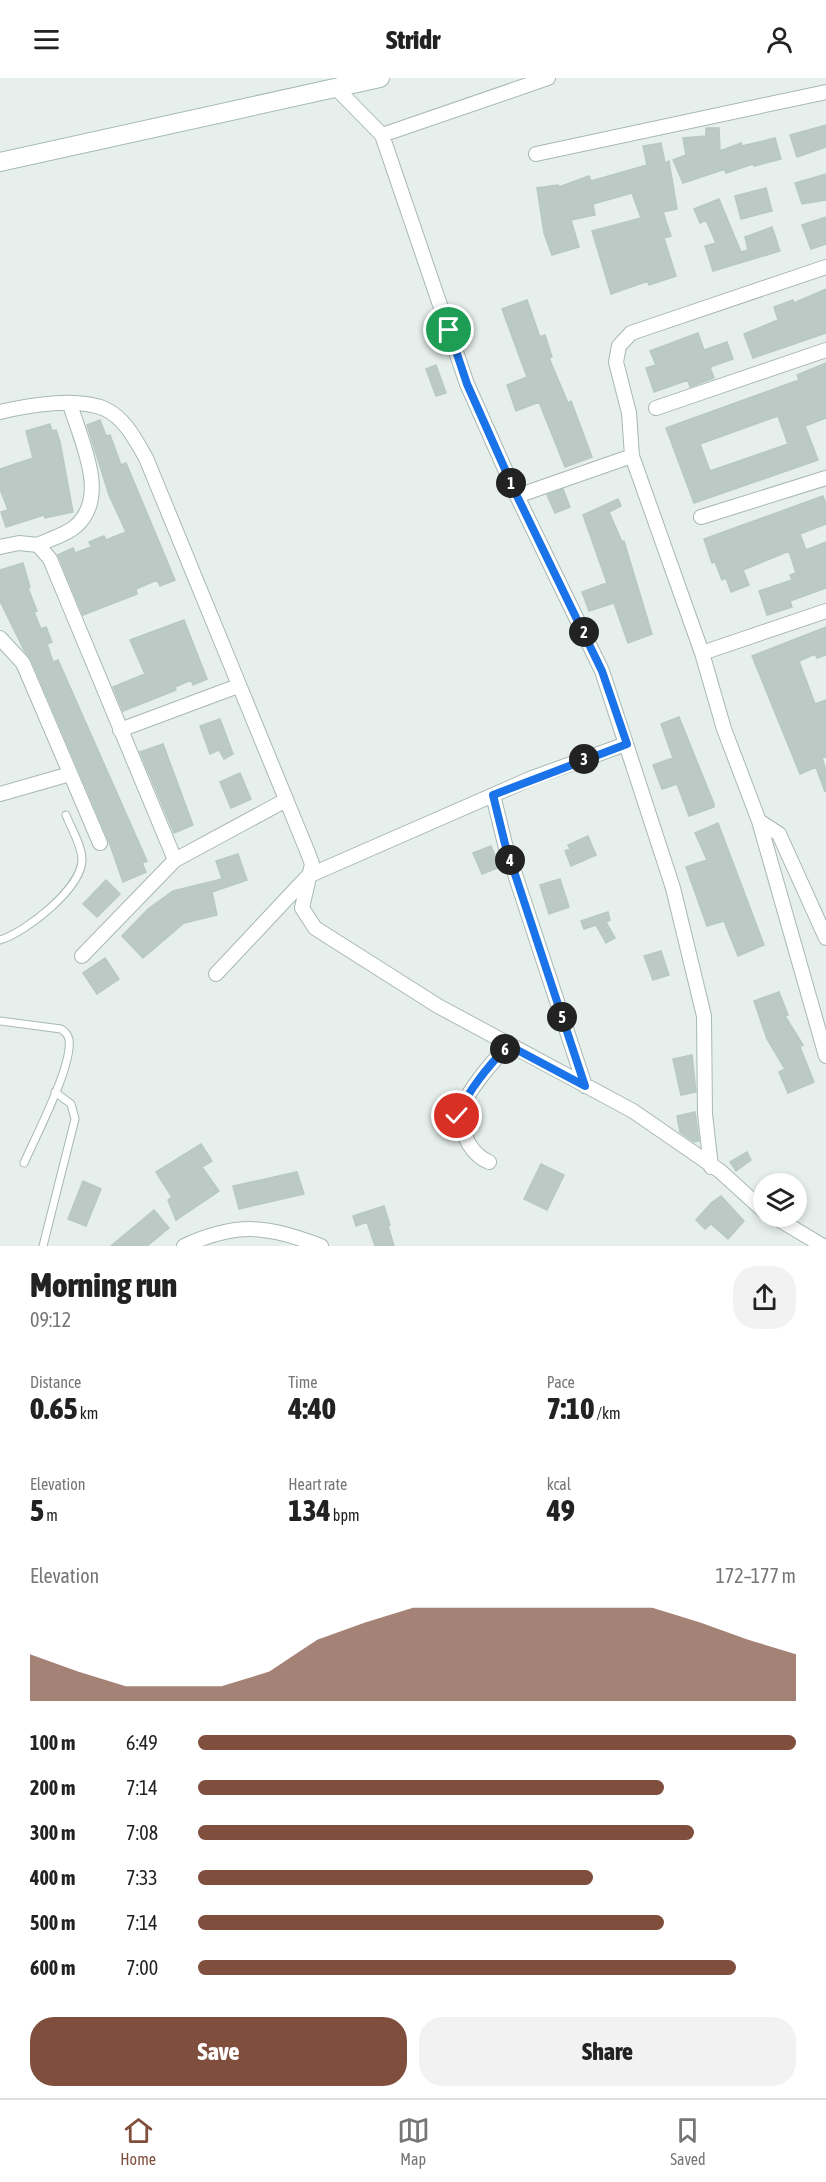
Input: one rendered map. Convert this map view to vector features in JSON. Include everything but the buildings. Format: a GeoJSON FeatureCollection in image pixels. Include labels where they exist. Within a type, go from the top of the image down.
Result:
{"type":"FeatureCollection","features":[{"type":"Feature","properties":{"kind":"main road"},"geometry":{"type":"LineString","coordinates":[[0,162],[380,78]]}},
{"type":"Feature","properties":{"kind":"street"},"geometry":{"type":"LineString","coordinates":[[382,135],[548,78]]}},
{"type":"Feature","properties":{"kind":"street"},"geometry":{"type":"LineString","coordinates":[[336,88],[382,135],[467,384],[517,496],[602,671],[673,888],[704,1016],[705,1114],[711,1167]]}},
{"type":"Feature","properties":{"kind":"street"},"geometry":{"type":"LineString","coordinates":[[536,154],[826,92]]}},
{"type":"Feature","properties":{"kind":"street"},"geometry":{"type":"LineString","coordinates":[[826,267],[631,333],[619,346],[616,362],[629,413],[633,456],[702,653],[724,729],[759,821],[826,1056]]}},
{"type":"Feature","properties":{"kind":"street"},"geometry":{"type":"LineString","coordinates":[[656,408],[826,350]]}},
{"type":"Feature","properties":{"kind":"street"},"geometry":{"type":"LineString","coordinates":[[0,412],[32,404],[70,404],[105,410],[128,428],[146,458],[312,864],[302,908],[315,928],[390,977],[508,1045],[633,1111],[711,1167],[720,1171],[753,1201]]}},
{"type":"Feature","properties":{"kind":"street"},"geometry":{"type":"LineString","coordinates":[[0,545],[19,543],[38,545],[76,526],[89,504],[93,482],[70,404]]}},
{"type":"Feature","properties":{"kind":"street"},"geometry":{"type":"LineString","coordinates":[[517,496],[633,456]]}},
{"type":"Feature","properties":{"kind":"street"},"geometry":{"type":"LineString","coordinates":[[701,517],[826,478]]}},
{"type":"Feature","properties":{"kind":"street"},"geometry":{"type":"LineString","coordinates":[[38,545],[50,559],[175,860]]}},
{"type":"Feature","properties":{"kind":"street"},"geometry":{"type":"LineString","coordinates":[[702,653],[826,611]]}},
{"type":"Feature","properties":{"kind":"street"},"geometry":{"type":"LineString","coordinates":[[0,638],[23,663],[100,843]]}},
{"type":"Feature","properties":{"kind":"street"},"geometry":{"type":"LineString","coordinates":[[120,730],[238,686]]}},
{"type":"Feature","properties":{"kind":"street"},"geometry":{"type":"LineString","coordinates":[[216,974],[308,876],[493,795],[627,744]]}},
{"type":"Feature","properties":{"kind":"street"},"geometry":{"type":"LineString","coordinates":[[0,794],[70,774]]}},
{"type":"Feature","properties":{"kind":"street"},"geometry":{"type":"LineString","coordinates":[[493,795],[505,844],[585,1086]]}},
{"type":"Feature","properties":{"kind":"street"},"geometry":{"type":"LineString","coordinates":[[82,956],[175,860],[286,800]]}},
{"type":"Feature","properties":{"kind":"street"},"geometry":{"type":"LineString","coordinates":[[759,821],[779,834],[826,939]]}},
{"type":"Feature","properties":{"kind":"street"},"geometry":{"type":"LineString","coordinates":[[489,1162],[477,1157],[466,1139],[457,1116],[482,1074],[508,1045]]}},
{"type":"Feature","properties":{"kind":"street"},"geometry":{"type":"LineString","coordinates":[[184,1246],[226,1231],[254,1227],[270,1229],[321,1246]]}},
{"type":"Feature","properties":{"kind":"street"},"geometry":{"type":"LineString","coordinates":[[791,1227],[823,1246]]}},
{"type":"Feature","properties":{"kind":"lane"},"geometry":{"type":"LineString","coordinates":[[0,940],[24,928],[52,907],[78,874],[82,859],[66,815]]}},
{"type":"Feature","properties":{"kind":"lane"},"geometry":{"type":"LineString","coordinates":[[0,1021],[61,1029],[66,1033],[69,1048],[55,1092],[24,1163]]}},
{"type":"Feature","properties":{"kind":"lane"},"geometry":{"type":"LineString","coordinates":[[43,1246],[75,1119],[71,1104],[55,1092]]}},
{"type":"Feature","properties":{"kind":"route"},"geometry":{"type":"LineString","coordinates":[[449,330],[467,384],[517,496],[537,532],[602,671],[627,744],[532,778],[493,795],[505,844],[585,1086],[508,1045],[482,1074],[457,1116]]}}]}
